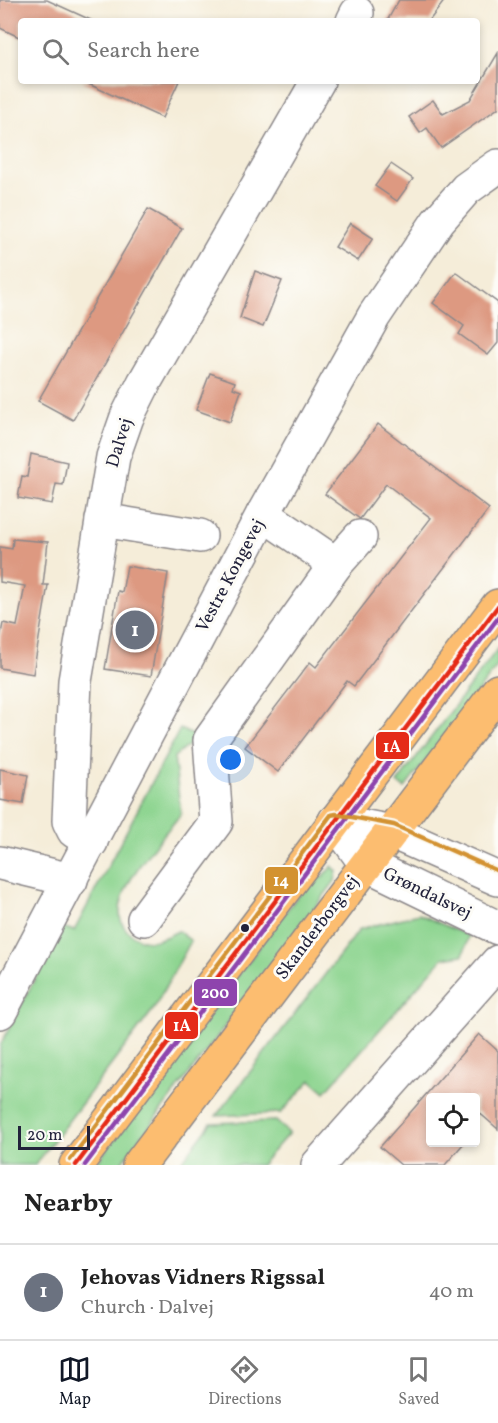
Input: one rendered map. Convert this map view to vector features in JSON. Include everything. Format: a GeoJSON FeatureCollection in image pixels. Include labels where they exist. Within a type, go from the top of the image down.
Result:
{"type":"FeatureCollection","features":[{"type":"Feature","properties":{"kind":"main road"},"geometry":{"type":"LineString","coordinates":[[76,1165],[498,606]]}},
{"type":"Feature","properties":{"kind":"main road","name":"Skanderborgvej"},"geometry":{"type":"LineString","coordinates":[[139,1165],[498,691]]}},
{"type":"Feature","properties":{"kind":"street","name":"Dalvej"},"geometry":{"type":"LineString","coordinates":[[91,842],[74,831],[69,821],[75,681],[113,457],[127,417],[150,373],[316,84]]}},
{"type":"Feature","properties":{"kind":"street","name":"Vestre Kongevej"},"geometry":{"type":"LineString","coordinates":[[0,1012],[263,514],[374,316],[438,221],[466,189],[498,166]]}},
{"type":"Feature","properties":{"kind":"street"},"geometry":{"type":"LineString","coordinates":[[263,514],[336,564]]}},
{"type":"Feature","properties":{"kind":"street"},"geometry":{"type":"LineString","coordinates":[[102,520],[200,536]]}},
{"type":"Feature","properties":{"kind":"street"},"geometry":{"type":"LineString","coordinates":[[144,919],[216,822],[210,740],[336,564],[360,537]]}},
{"type":"Feature","properties":{"kind":"street"},"geometry":{"type":"LineString","coordinates":[[335,821],[392,831],[498,879]]}},
{"type":"Feature","properties":{"kind":"street","name":"Grøndalsvej"},"geometry":{"type":"LineString","coordinates":[[335,821],[366,864],[498,928]]}},
{"type":"Feature","properties":{"kind":"street"},"geometry":{"type":"LineString","coordinates":[[0,863],[71,880]]}},
{"type":"Feature","properties":{"kind":"street"},"geometry":{"type":"LineString","coordinates":[[318,1165],[498,962]]}},
{"type":"Feature","properties":{"kind":"green space"},"geometry":{"type":"Polygon","coordinates":[[[498,648],[498,665],[405,788],[397,783],[498,648]]]}},
{"type":"Feature","properties":{"kind":"green space"},"geometry":{"type":"Polygon","coordinates":[[[180,729],[198,738],[174,757],[181,814],[135,872],[125,890],[120,907],[122,922],[137,938],[154,940],[178,931],[191,941],[153,1010],[35,1165],[0,1165],[0,1046],[62,927],[74,931],[180,729]]]}},
{"type":"Feature","properties":{"kind":"green space"},"geometry":{"type":"Polygon","coordinates":[[[332,866],[337,871],[335,881],[120,1165],[95,1165],[315,873],[322,878],[332,866]]]}},
{"type":"Feature","properties":{"kind":"green space"},"geometry":{"type":"Polygon","coordinates":[[[419,914],[469,936],[463,955],[443,958],[325,1092],[311,1080],[281,1113],[216,1116],[360,929],[419,914]]]}},
{"type":"Feature","properties":{"kind":"green space"},"geometry":{"type":"Polygon","coordinates":[[[276,1121],[289,1133],[261,1165],[179,1165],[211,1123],[276,1121]]]}},
{"type":"Feature","properties":{"kind":"building"},"geometry":{"type":"Polygon","coordinates":[[[0,0],[47,0],[86,18],[18,18],[18,37],[0,28],[0,0]]]}},
{"type":"Feature","properties":{"kind":"building"},"geometry":{"type":"Polygon","coordinates":[[[399,0],[445,0],[431,18],[389,18],[399,0]]]}},
{"type":"Feature","properties":{"kind":"building"},"geometry":{"type":"Polygon","coordinates":[[[498,53],[498,108],[441,148],[427,128],[420,133],[409,117],[433,100],[443,114],[470,100],[498,53]]]}},
{"type":"Feature","properties":{"kind":"building"},"geometry":{"type":"Polygon","coordinates":[[[88,84],[178,84],[162,118],[88,84]]]}},
{"type":"Feature","properties":{"kind":"building"},"geometry":{"type":"Polygon","coordinates":[[[391,164],[413,179],[397,201],[375,186],[391,164]]]}},
{"type":"Feature","properties":{"kind":"building"},"geometry":{"type":"Polygon","coordinates":[[[148,209],[182,228],[73,420],[38,401],[148,209]]]}},
{"type":"Feature","properties":{"kind":"building"},"geometry":{"type":"Polygon","coordinates":[[[350,223],[373,238],[358,261],[335,247],[350,223]]]}},
{"type":"Feature","properties":{"kind":"building"},"geometry":{"type":"Polygon","coordinates":[[[255,271],[282,281],[263,327],[240,318],[255,271]]]}},
{"type":"Feature","properties":{"kind":"building"},"geometry":{"type":"Polygon","coordinates":[[[456,272],[498,303],[498,343],[488,355],[459,334],[464,326],[433,303],[456,272]]]}},
{"type":"Feature","properties":{"kind":"building"},"geometry":{"type":"Polygon","coordinates":[[[210,373],[235,382],[233,388],[241,391],[230,422],[196,410],[210,373]]]}},
{"type":"Feature","properties":{"kind":"building"},"geometry":{"type":"Polygon","coordinates":[[[378,424],[489,509],[354,686],[347,681],[278,772],[245,747],[310,662],[316,667],[431,518],[386,484],[360,519],[325,494],[378,424]]]}},
{"type":"Feature","properties":{"kind":"building"},"geometry":{"type":"Polygon","coordinates":[[[31,454],[67,462],[63,485],[56,484],[52,504],[18,498],[22,476],[27,477],[31,454]]]}},
{"type":"Feature","properties":{"kind":"building"},"geometry":{"type":"Polygon","coordinates":[[[13,539],[48,542],[43,585],[48,585],[33,674],[0,668],[0,639],[3,623],[17,626],[25,586],[0,582],[0,547],[12,549],[13,539]]]}},
{"type":"Feature","properties":{"kind":"building"},"geometry":{"type":"Polygon","coordinates":[[[127,566],[168,573],[151,676],[105,669],[118,591],[122,592],[127,566]]]}},
{"type":"Feature","properties":{"kind":"building"},"geometry":{"type":"Polygon","coordinates":[[[0,769],[28,775],[23,804],[0,800],[0,769]]]}},
{"type":"Feature","properties":{"kind":"building"},"geometry":{"type":"Polygon","coordinates":[[[479,1034],[498,1051],[498,1129],[480,1113],[480,1093],[427,1093],[479,1034]]]}},
{"type":"Feature","properties":{"kind":"building"},"geometry":{"type":"Polygon","coordinates":[[[426,1094],[426,1147],[461,1147],[445,1165],[401,1165],[380,1147],[426,1094]]]}},
{"type":"Feature","properties":{"kind":"transit line","name":"1A"},"geometry":{"type":"LineString","coordinates":[[76,1165],[498,606]]}},
{"type":"Feature","properties":{"kind":"transit line","name":"200"},"geometry":{"type":"LineString","coordinates":[[85,1165],[498,618]]}},
{"type":"Feature","properties":{"kind":"transit line","name":"14"},"geometry":{"type":"LineString","coordinates":[[70,1160],[331,815],[394,825],[498,871]]}},
{"type":"Feature","properties":{"kind":"place","name":"Jehovas Vidners Rigssal"},"geometry":{"type":"Point","coordinates":[135,630]}}]}
